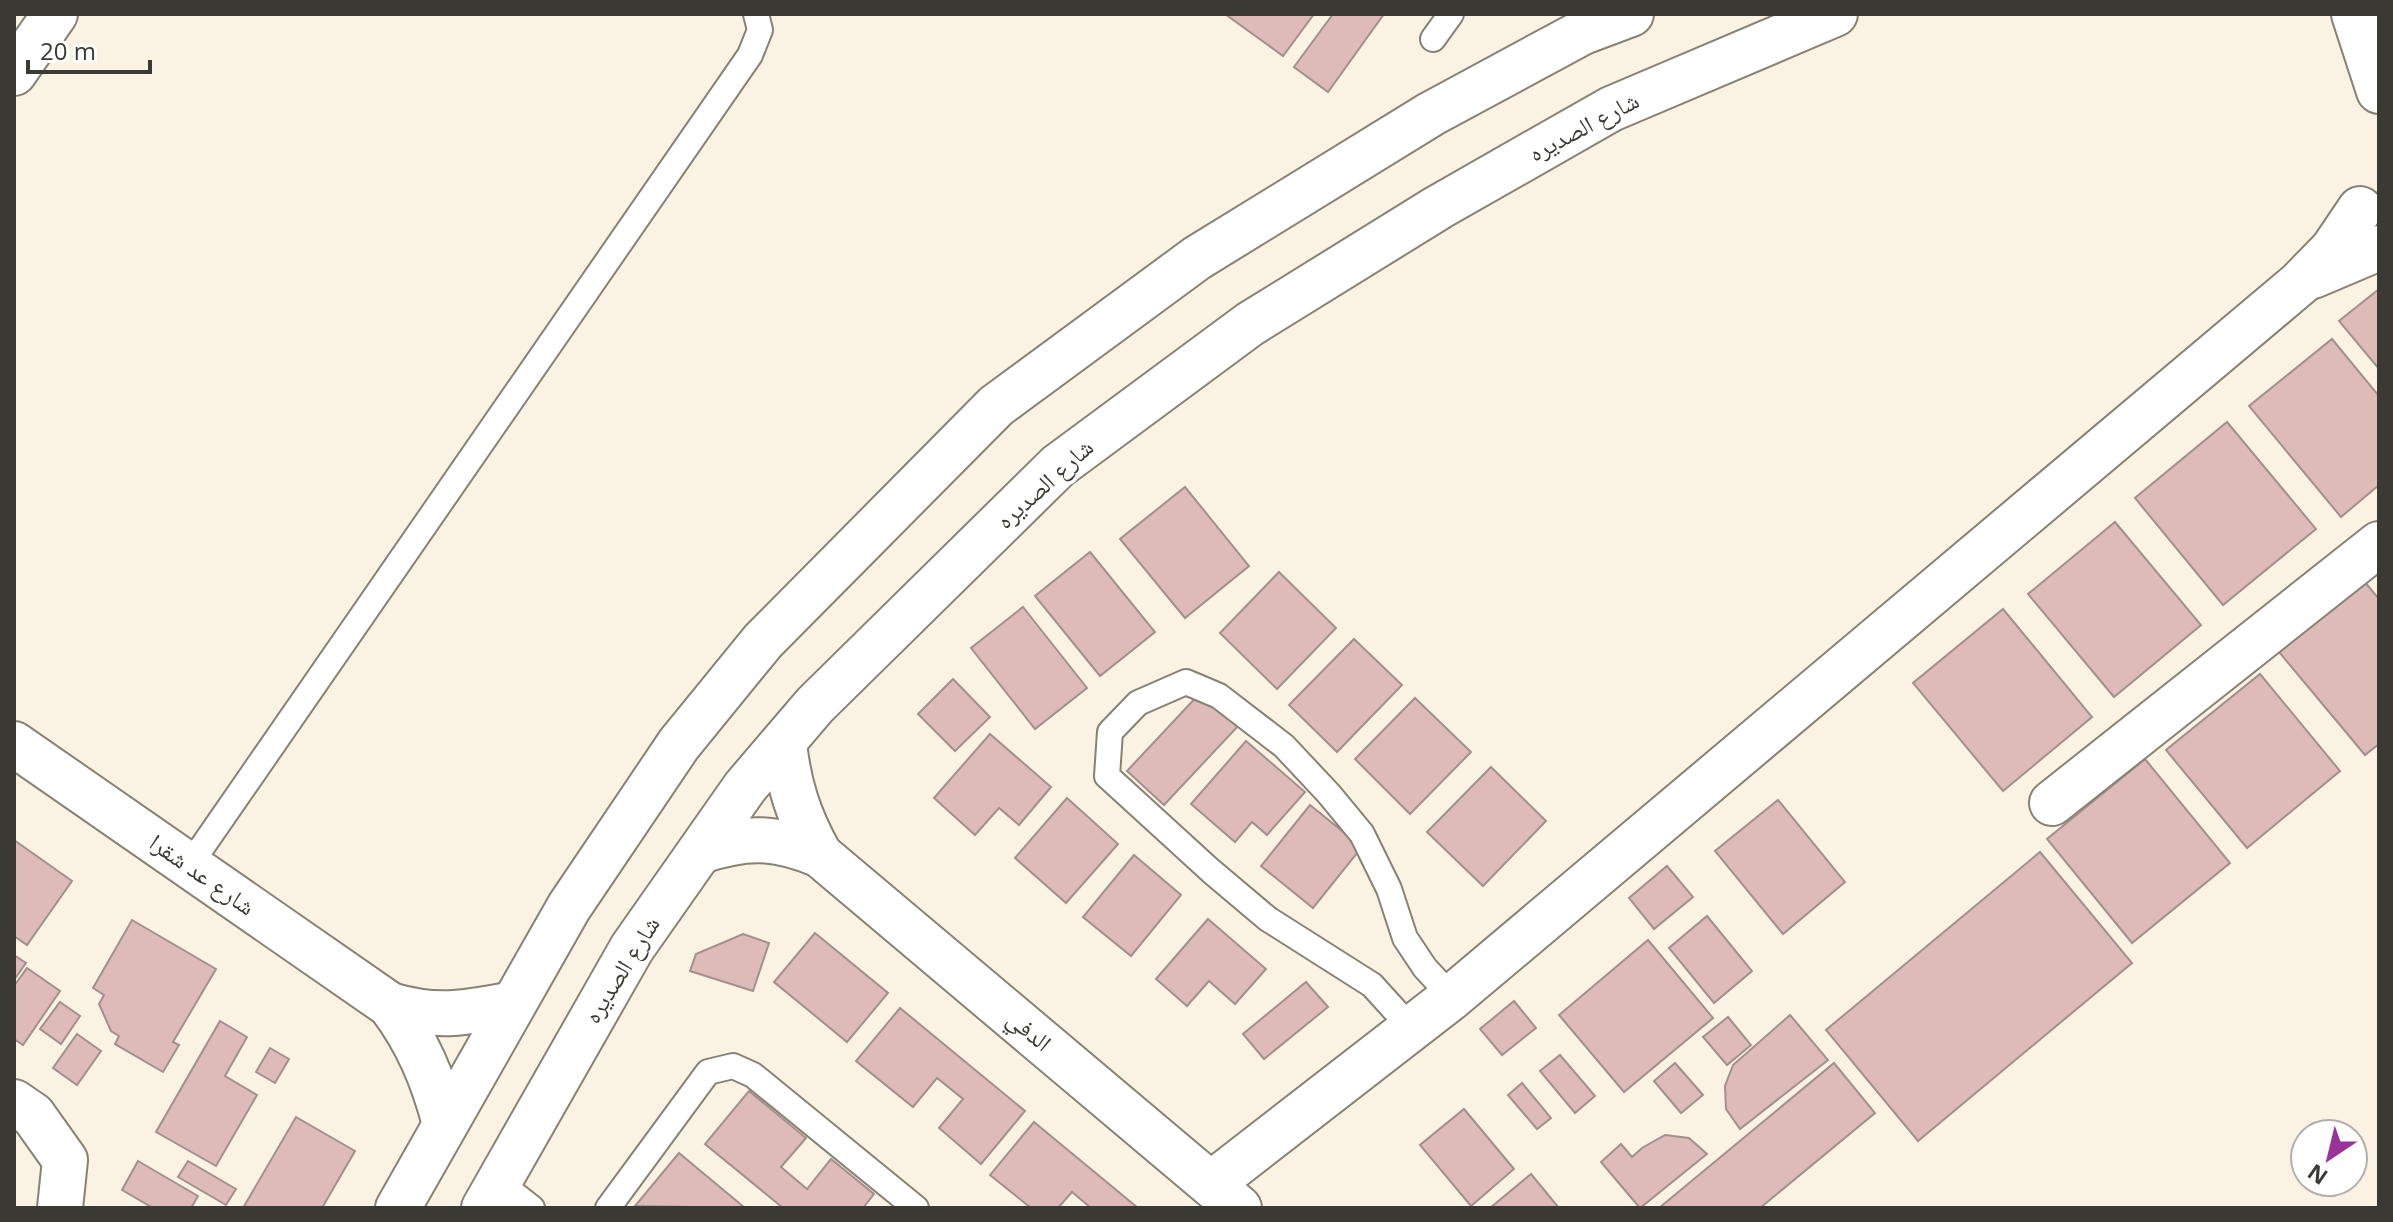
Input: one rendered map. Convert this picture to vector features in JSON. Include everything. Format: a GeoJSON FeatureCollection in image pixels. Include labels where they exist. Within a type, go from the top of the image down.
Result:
{"type":"FeatureCollection","features":[{"type":"Feature","properties":{"kind":"street"},"geometry":{"type":"LineString","coordinates":[[14,73],[55,14]]}},
{"type":"Feature","properties":{"kind":"street"},"geometry":{"type":"LineString","coordinates":[[398,1208],[569,907],[679,744],[763,641],[996,406],[1197,258],[1431,114],[1583,32],[1631,14]]}},
{"type":"Feature","properties":{"kind":"street","name":"شارع الصديره"},"geometry":{"type":"LineString","coordinates":[[505,1199],[632,948],[745,787],[815,705],[1058,466],[1250,324],[1439,207],[1611,109],[1835,14]]}},
{"type":"Feature","properties":{"kind":"street"},"geometry":{"type":"LineString","coordinates":[[2354,14],[2379,91]]}},
{"type":"Feature","properties":{"kind":"street"},"geometry":{"type":"LineString","coordinates":[[1225,1196],[1411,1028],[1452,997],[2300,283],[2341,263],[2374,220]]}},
{"type":"Feature","properties":{"kind":"street"},"geometry":{"type":"LineString","coordinates":[[2052,803],[2379,544]]}},
{"type":"Feature","properties":{"kind":"street","name":"الدفي"},"geometry":{"type":"LineString","coordinates":[[784,742],[792,796],[804,827],[820,855],[1225,1196]]}},
{"type":"Feature","properties":{"kind":"street","name":"شارع عد شقرا"},"geometry":{"type":"LineString","coordinates":[[14,744],[390,1005],[410,1032],[426,1063],[445,1124]]}},
{"type":"Feature","properties":{"kind":"street","name":"الدفي"},"geometry":{"type":"LineString","coordinates":[[701,851],[753,839],[776,841],[820,855]]}},
{"type":"Feature","properties":{"kind":"street","name":"شارع عد شقرا"},"geometry":{"type":"LineString","coordinates":[[390,1005],[422,1013],[455,1015],[513,1004]]}},
{"type":"Feature","properties":{"kind":"street"},"geometry":{"type":"LineString","coordinates":[[14,1102],[33,1115],[65,1160],[60,1208]]}},
{"type":"Feature","properties":{"kind":"lane"},"geometry":{"type":"LineString","coordinates":[[189,866],[750,55],[760,30],[756,14]]}},
{"type":"Feature","properties":{"kind":"lane"},"geometry":{"type":"LineString","coordinates":[[1433,39],[1451,14]]}},
{"type":"Feature","properties":{"kind":"lane"},"geometry":{"type":"LineString","coordinates":[[1411,1028],[1372,985],[1268,919],[1107,776],[1110,732],[1138,703],[1186,682],[1219,696],[1284,746],[1362,834],[1389,889],[1405,938],[1425,968],[1452,997]]}},
{"type":"Feature","properties":{"kind":"lane"},"geometry":{"type":"LineString","coordinates":[[608,1208],[708,1072],[733,1066],[753,1075],[916,1208]]}},
{"type":"Feature","properties":{"kind":"building"},"geometry":{"type":"Polygon","coordinates":[[[1225,14],[1314,14],[1283,56],[1225,14]]]}},
{"type":"Feature","properties":{"kind":"building"},"geometry":{"type":"Polygon","coordinates":[[[1333,14],[1384,14],[1328,92],[1294,67],[1333,14]]]}},
{"type":"Feature","properties":{"kind":"building"},"geometry":{"type":"Polygon","coordinates":[[[2379,289],[2379,369],[2339,321],[2379,289]]]}},
{"type":"Feature","properties":{"kind":"building"},"geometry":{"type":"Polygon","coordinates":[[[2332,339],[2379,396],[2379,485],[2341,517],[2249,406],[2332,339]]]}},
{"type":"Feature","properties":{"kind":"building"},"geometry":{"type":"Polygon","coordinates":[[[2227,422],[2316,529],[2223,605],[2135,498],[2227,422]]]}},
{"type":"Feature","properties":{"kind":"building"},"geometry":{"type":"Polygon","coordinates":[[[1185,487],[1249,566],[1185,618],[1120,539],[1185,487]]]}},
{"type":"Feature","properties":{"kind":"building"},"geometry":{"type":"Polygon","coordinates":[[[2115,522],[2201,625],[2114,697],[2028,594],[2115,522]]]}},
{"type":"Feature","properties":{"kind":"building"},"geometry":{"type":"Polygon","coordinates":[[[1090,552],[1155,632],[1100,676],[1035,596],[1090,552]]]}},
{"type":"Feature","properties":{"kind":"building"},"geometry":{"type":"Polygon","coordinates":[[[1279,572],[1336,628],[1277,689],[1220,633],[1279,572]]]}},
{"type":"Feature","properties":{"kind":"building"},"geometry":{"type":"Polygon","coordinates":[[[2364,581],[2379,599],[2379,744],[2365,755],[2279,652],[2364,581]]]}},
{"type":"Feature","properties":{"kind":"building"},"geometry":{"type":"Polygon","coordinates":[[[1023,607],[1087,688],[1035,729],[971,648],[1023,607]]]}},
{"type":"Feature","properties":{"kind":"building"},"geometry":{"type":"Polygon","coordinates":[[[2003,609],[2092,717],[2003,791],[1913,683],[2003,609]]]}},
{"type":"Feature","properties":{"kind":"building"},"geometry":{"type":"Polygon","coordinates":[[[1354,639],[1402,685],[1337,752],[1289,705],[1354,639]]]}},
{"type":"Feature","properties":{"kind":"building"},"geometry":{"type":"Polygon","coordinates":[[[2260,674],[2340,771],[2247,848],[2166,750],[2260,674]]]}},
{"type":"Feature","properties":{"kind":"building"},"geometry":{"type":"Polygon","coordinates":[[[953,679],[990,717],[955,751],[918,714],[953,679]]]}},
{"type":"Feature","properties":{"kind":"building"},"geometry":{"type":"Polygon","coordinates":[[[1202,691],[1239,725],[1164,805],[1127,771],[1202,691]]]}},
{"type":"Feature","properties":{"kind":"building"},"geometry":{"type":"Polygon","coordinates":[[[1415,698],[1471,752],[1410,814],[1355,759],[1415,698]]]}},
{"type":"Feature","properties":{"kind":"building"},"geometry":{"type":"Polygon","coordinates":[[[990,734],[1051,787],[1019,825],[999,808],[975,835],[934,798],[990,734]]]}},
{"type":"Feature","properties":{"kind":"building"},"geometry":{"type":"Polygon","coordinates":[[[1246,741],[1305,792],[1267,835],[1252,822],[1235,842],[1191,804],[1246,741]]]}},
{"type":"Feature","properties":{"kind":"building"},"geometry":{"type":"Polygon","coordinates":[[[2145,759],[2230,863],[2132,943],[2047,839],[2145,759]]]}},
{"type":"Feature","properties":{"kind":"building"},"geometry":{"type":"Polygon","coordinates":[[[1491,767],[1546,821],[1483,886],[1427,832],[1491,767]]]}},
{"type":"Feature","properties":{"kind":"building"},"geometry":{"type":"Polygon","coordinates":[[[1067,798],[1118,844],[1066,903],[1015,858],[1067,798]]]}},
{"type":"Feature","properties":{"kind":"building"},"geometry":{"type":"Polygon","coordinates":[[[1778,800],[1845,882],[1783,934],[1715,851],[1778,800]]]}},
{"type":"Feature","properties":{"kind":"building"},"geometry":{"type":"Polygon","coordinates":[[[1310,805],[1362,847],[1313,908],[1261,866],[1310,805]]]}},
{"type":"Feature","properties":{"kind":"building"},"geometry":{"type":"Polygon","coordinates":[[[14,840],[72,881],[27,945],[14,936],[14,840]]]}},
{"type":"Feature","properties":{"kind":"building"},"geometry":{"type":"Polygon","coordinates":[[[2040,852],[2132,963],[1918,1141],[1826,1030],[2040,852]]]}},
{"type":"Feature","properties":{"kind":"building"},"geometry":{"type":"Polygon","coordinates":[[[1134,855],[1181,895],[1131,956],[1083,917],[1134,855]]]}},
{"type":"Feature","properties":{"kind":"building"},"geometry":{"type":"Polygon","coordinates":[[[1667,866],[1693,897],[1654,929],[1629,898],[1667,866]]]}},
{"type":"Feature","properties":{"kind":"building"},"geometry":{"type":"Polygon","coordinates":[[[1707,916],[1752,971],[1714,1003],[1669,948],[1707,916]]]}},
{"type":"Feature","properties":{"kind":"building"},"geometry":{"type":"Polygon","coordinates":[[[1208,919],[1266,969],[1235,1004],[1209,981],[1187,1006],[1156,979],[1208,919]]]}},
{"type":"Feature","properties":{"kind":"building"},"geometry":{"type":"Polygon","coordinates":[[[132,920],[216,969],[173,1042],[179,1045],[163,1072],[115,1044],[119,1036],[111,1031],[99,1004],[104,995],[93,988],[132,920]]]}},
{"type":"Feature","properties":{"kind":"building"},"geometry":{"type":"Polygon","coordinates":[[[815,933],[888,993],[847,1042],[774,982],[815,933]]]}},
{"type":"Feature","properties":{"kind":"building"},"geometry":{"type":"Polygon","coordinates":[[[743,934],[769,943],[753,991],[690,971],[696,954],[743,934]]]}},
{"type":"Feature","properties":{"kind":"building"},"geometry":{"type":"Polygon","coordinates":[[[1648,940],[1713,1018],[1624,1092],[1559,1015],[1648,940]]]}},
{"type":"Feature","properties":{"kind":"building"},"geometry":{"type":"Polygon","coordinates":[[[14,955],[26,963],[14,980],[14,955]]]}},
{"type":"Feature","properties":{"kind":"building"},"geometry":{"type":"Polygon","coordinates":[[[27,968],[60,991],[23,1045],[14,1039],[14,986],[27,968]]]}},
{"type":"Feature","properties":{"kind":"building"},"geometry":{"type":"Polygon","coordinates":[[[1306,982],[1328,1007],[1264,1059],[1243,1034],[1306,982]]]}},
{"type":"Feature","properties":{"kind":"building"},"geometry":{"type":"Polygon","coordinates":[[[1514,1001],[1536,1028],[1502,1055],[1480,1029],[1514,1001]]]}},
{"type":"Feature","properties":{"kind":"building"},"geometry":{"type":"Polygon","coordinates":[[[60,1002],[80,1016],[61,1044],[40,1029],[60,1002]]]}},
{"type":"Feature","properties":{"kind":"building"},"geometry":{"type":"Polygon","coordinates":[[[900,1008],[1025,1111],[981,1164],[939,1128],[963,1099],[937,1078],[913,1107],[856,1061],[900,1008]]]}},
{"type":"Feature","properties":{"kind":"building"},"geometry":{"type":"Polygon","coordinates":[[[1790,1015],[1828,1060],[1740,1129],[1726,1109],[1725,1086],[1733,1065],[1790,1015]]]}},
{"type":"Feature","properties":{"kind":"building"},"geometry":{"type":"Polygon","coordinates":[[[1728,1017],[1751,1045],[1727,1065],[1703,1037],[1728,1017]]]}},
{"type":"Feature","properties":{"kind":"building"},"geometry":{"type":"Polygon","coordinates":[[[220,1021],[247,1037],[225,1076],[257,1095],[216,1166],[156,1132],[220,1021]]]}},
{"type":"Feature","properties":{"kind":"building"},"geometry":{"type":"Polygon","coordinates":[[[77,1034],[101,1051],[77,1085],[53,1068],[77,1034]]]}},
{"type":"Feature","properties":{"kind":"building"},"geometry":{"type":"Polygon","coordinates":[[[270,1048],[289,1059],[275,1083],[256,1072],[270,1048]]]}},
{"type":"Feature","properties":{"kind":"building"},"geometry":{"type":"Polygon","coordinates":[[[1560,1055],[1595,1096],[1575,1113],[1540,1071],[1560,1055]]]}},
{"type":"Feature","properties":{"kind":"building"},"geometry":{"type":"Polygon","coordinates":[[[1675,1063],[1703,1095],[1681,1113],[1654,1081],[1675,1063]]]}},
{"type":"Feature","properties":{"kind":"building"},"geometry":{"type":"Polygon","coordinates":[[[1834,1063],[1875,1113],[1760,1208],[1659,1208],[1834,1063]]]}},
{"type":"Feature","properties":{"kind":"building"},"geometry":{"type":"Polygon","coordinates":[[[1522,1083],[1551,1118],[1537,1129],[1508,1095],[1522,1083]]]}},
{"type":"Feature","properties":{"kind":"building"},"geometry":{"type":"Polygon","coordinates":[[[749,1091],[806,1138],[781,1167],[807,1189],[831,1159],[874,1194],[863,1208],[783,1208],[705,1144],[749,1091]]]}},
{"type":"Feature","properties":{"kind":"building"},"geometry":{"type":"Polygon","coordinates":[[[1464,1109],[1514,1169],[1471,1206],[1420,1145],[1464,1109]]]}},
{"type":"Feature","properties":{"kind":"building"},"geometry":{"type":"Polygon","coordinates":[[[296,1117],[355,1151],[322,1208],[243,1208],[296,1117]]]}},
{"type":"Feature","properties":{"kind":"building"},"geometry":{"type":"Polygon","coordinates":[[[1034,1122],[1138,1208],[1091,1208],[1072,1192],[1058,1208],[1031,1208],[990,1175],[1034,1122]]]}},
{"type":"Feature","properties":{"kind":"building"},"geometry":{"type":"Polygon","coordinates":[[[1665,1135],[1689,1138],[1707,1154],[1640,1208],[1601,1162],[1621,1144],[1632,1157],[1665,1135]]]}},
{"type":"Feature","properties":{"kind":"building"},"geometry":{"type":"Polygon","coordinates":[[[679,1153],[745,1208],[635,1206],[679,1153]]]}},
{"type":"Feature","properties":{"kind":"building"},"geometry":{"type":"Polygon","coordinates":[[[138,1161],[198,1196],[191,1208],[153,1208],[122,1190],[138,1161]]]}},
{"type":"Feature","properties":{"kind":"building"},"geometry":{"type":"Polygon","coordinates":[[[188,1161],[236,1189],[226,1205],[178,1177],[188,1161]]]}},
{"type":"Feature","properties":{"kind":"building"},"geometry":{"type":"Polygon","coordinates":[[[1531,1174],[1559,1208],[1490,1208],[1531,1174]]]}}]}
